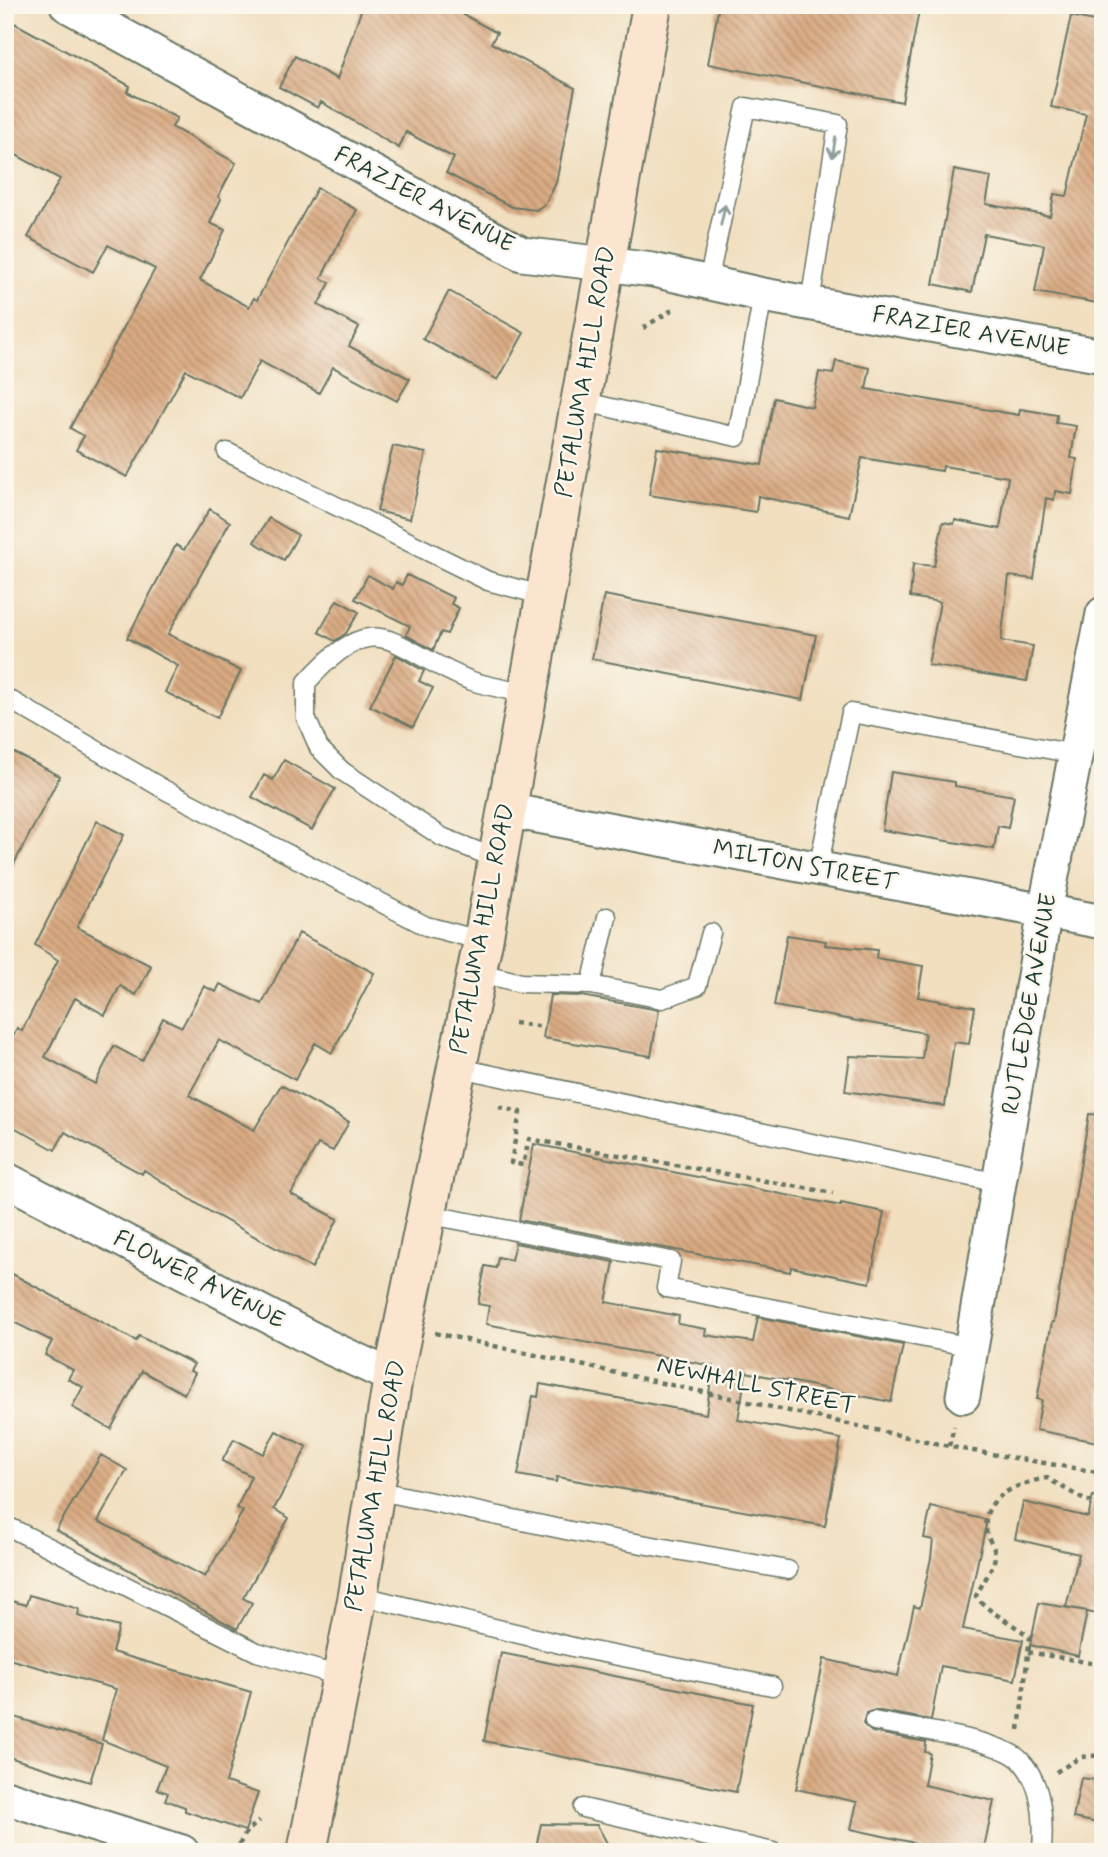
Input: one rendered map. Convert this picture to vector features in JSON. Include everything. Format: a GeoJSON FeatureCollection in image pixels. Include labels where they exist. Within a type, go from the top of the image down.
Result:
{"type":"FeatureCollection","features":[{"type":"Feature","properties":{"kind":"main road","name":"PETALUMA HILL ROAD"},"geometry":{"type":"LineString","coordinates":[[307,1852],[358,1595],[393,1377],[480,957],[652,5]]}},
{"type":"Feature","properties":{"kind":"street","name":"FRAZIER AVENUE"},"geometry":{"type":"LineString","coordinates":[[67,5],[522,254],[606,263],[763,295],[1103,356]]}},
{"type":"Feature","properties":{"kind":"street","name":"RUTLEDGE AVENUE"},"geometry":{"type":"LineString","coordinates":[[963,1396],[1045,911],[1103,614]]}},
{"type":"Feature","properties":{"kind":"street","name":"MILTON STREET"},"geometry":{"type":"LineString","coordinates":[[506,810],[1103,922]]}},
{"type":"Feature","properties":{"kind":"street","name":"FLOWER AVENUE"},"geometry":{"type":"LineString","coordinates":[[5,1180],[326,1346],[393,1377]]}},
{"type":"Feature","properties":{"kind":"street"},"geometry":{"type":"LineString","coordinates":[[5,1797],[182,1852]]}},
{"type":"Feature","properties":{"kind":"lane"},"geometry":{"type":"LineString","coordinates":[[708,282],[746,107],[838,124],[810,303]]}},
{"type":"Feature","properties":{"kind":"lane"},"geometry":{"type":"LineString","coordinates":[[581,401],[737,438],[763,295]]}},
{"type":"Feature","properties":{"kind":"lane"},"geometry":{"type":"LineString","coordinates":[[227,452],[488,581],[545,596]]}},
{"type":"Feature","properties":{"kind":"lane"},"geometry":{"type":"LineString","coordinates":[[497,859],[442,837],[342,771],[319,748],[306,718],[306,683],[328,658],[355,640],[379,637],[411,649],[470,680],[527,694]]}},
{"type":"Feature","properties":{"kind":"lane"},"geometry":{"type":"LineString","coordinates":[[5,697],[167,792],[426,926],[521,983],[591,985],[662,999],[697,986],[711,933]]}},
{"type":"Feature","properties":{"kind":"lane"},"geometry":{"type":"LineString","coordinates":[[818,868],[851,713],[1075,754]]}},
{"type":"Feature","properties":{"kind":"lane"},"geometry":{"type":"LineString","coordinates":[[591,985],[607,917]]}},
{"type":"Feature","properties":{"kind":"lane"},"geometry":{"type":"LineString","coordinates":[[456,1067],[999,1182]]}},
{"type":"Feature","properties":{"kind":"lane"},"geometry":{"type":"LineString","coordinates":[[426,1214],[671,1261],[666,1288],[972,1347]]}},
{"type":"Feature","properties":{"kind":"lane"},"geometry":{"type":"LineString","coordinates":[[375,1490],[580,1533],[788,1570]]}},
{"type":"Feature","properties":{"kind":"lane"},"geometry":{"type":"LineString","coordinates":[[5,1525],[257,1652],[342,1677]]}},
{"type":"Feature","properties":{"kind":"lane"},"geometry":{"type":"LineString","coordinates":[[358,1595],[577,1648],[772,1686]]}},
{"type":"Feature","properties":{"kind":"lane"},"geometry":{"type":"LineString","coordinates":[[874,1721],[993,1746],[1019,1759],[1039,1791],[1042,1852]]}},
{"type":"Feature","properties":{"kind":"lane"},"geometry":{"type":"LineString","coordinates":[[583,1808],[773,1852]]}},
{"type":"Feature","properties":{"kind":"path"},"geometry":{"type":"LineString","coordinates":[[643,328],[675,308]]}},
{"type":"Feature","properties":{"kind":"path"},"geometry":{"type":"LineString","coordinates":[[514,1023],[545,1027]]}},
{"type":"Feature","properties":{"kind":"path"},"geometry":{"type":"LineString","coordinates":[[499,1107],[520,1112],[511,1163],[523,1165],[529,1139],[833,1193]]}},
{"type":"Feature","properties":{"kind":"path","name":"NEWHALL STREET"},"geometry":{"type":"LineString","coordinates":[[404,1326],[948,1446],[1103,1473]]}},
{"type":"Feature","properties":{"kind":"path"},"geometry":{"type":"LineString","coordinates":[[1019,1759],[1019,1729],[1030,1637],[1010,1621],[982,1606],[976,1596],[995,1559],[994,1546],[986,1532],[988,1511],[998,1497],[1026,1482],[1047,1478],[1086,1501],[1103,1502]]}},
{"type":"Feature","properties":{"kind":"path"},"geometry":{"type":"LineString","coordinates":[[1028,1652],[1103,1665]]}},
{"type":"Feature","properties":{"kind":"path"},"geometry":{"type":"LineString","coordinates":[[1054,1774],[1081,1757],[1103,1755]]}},
{"type":"Feature","properties":{"kind":"path"},"geometry":{"type":"LineString","coordinates":[[239,1845],[247,1831],[260,1821]]}},
{"type":"Feature","properties":{"kind":"building"},"geometry":{"type":"Polygon","coordinates":[[[363,5],[446,5],[497,33],[491,43],[575,88],[556,183],[546,203],[536,210],[512,207],[446,173],[454,158],[406,132],[399,148],[321,102],[318,108],[279,87],[295,56],[337,79],[363,5]]]}},
{"type":"Feature","properties":{"kind":"building"},"geometry":{"type":"Polygon","coordinates":[[[719,5],[920,5],[902,102],[708,64],[719,5]]]}},
{"type":"Feature","properties":{"kind":"building"},"geometry":{"type":"Polygon","coordinates":[[[1071,16],[1103,23],[1103,304],[1035,292],[1044,245],[984,234],[972,292],[933,284],[954,170],[991,177],[986,204],[1050,216],[1054,194],[1067,196],[1086,114],[1051,107],[1071,16]]]}},
{"type":"Feature","properties":{"kind":"building"},"geometry":{"type":"Polygon","coordinates":[[[5,18],[130,86],[127,92],[177,118],[172,127],[236,163],[218,197],[221,199],[210,223],[225,230],[200,280],[249,307],[254,298],[257,300],[317,188],[357,210],[321,278],[330,283],[318,305],[359,327],[349,346],[410,379],[397,401],[333,367],[319,393],[260,361],[240,398],[186,370],[127,477],[76,450],[84,436],[70,428],[155,269],[108,245],[93,272],[28,237],[60,179],[5,149],[5,18]]]}},
{"type":"Feature","properties":{"kind":"building"},"geometry":{"type":"Polygon","coordinates":[[[449,291],[524,333],[498,380],[423,339],[449,291]]]}},
{"type":"Feature","properties":{"kind":"building"},"geometry":{"type":"Polygon","coordinates":[[[836,361],[870,368],[866,389],[1019,415],[1020,409],[1057,415],[1056,423],[1076,426],[1071,458],[1077,459],[1072,494],[1055,491],[1054,500],[1046,498],[1034,579],[1009,576],[1001,641],[1033,646],[1027,681],[928,665],[940,602],[910,597],[913,564],[934,566],[943,522],[954,524],[955,520],[1000,529],[1008,477],[943,466],[942,471],[862,458],[849,516],[758,496],[756,512],[649,495],[657,448],[762,465],[774,398],[812,407],[819,372],[833,374],[836,361]]]}},
{"type":"Feature","properties":{"kind":"building"},"geometry":{"type":"Polygon","coordinates":[[[393,446],[426,453],[410,519],[377,511],[393,446]]]}},
{"type":"Feature","properties":{"kind":"building"},"geometry":{"type":"Polygon","coordinates":[[[210,509],[230,522],[168,634],[241,671],[217,718],[165,692],[178,666],[127,638],[176,545],[184,550],[210,509]]]}},
{"type":"Feature","properties":{"kind":"building"},"geometry":{"type":"Polygon","coordinates":[[[269,518],[298,535],[284,560],[254,542],[269,518]]]}},
{"type":"Feature","properties":{"kind":"building"},"geometry":{"type":"Polygon","coordinates":[[[368,575],[393,589],[396,582],[402,585],[407,575],[454,598],[451,604],[459,608],[447,634],[441,632],[433,650],[406,635],[410,626],[355,599],[368,575]]]}},
{"type":"Feature","properties":{"kind":"building"},"geometry":{"type":"Polygon","coordinates":[[[604,595],[816,635],[803,700],[592,659],[604,595]]]}},
{"type":"Feature","properties":{"kind":"building"},"geometry":{"type":"Polygon","coordinates":[[[337,600],[359,612],[346,633],[335,641],[319,632],[337,600]]]}},
{"type":"Feature","properties":{"kind":"building"},"geometry":{"type":"Polygon","coordinates":[[[396,655],[424,671],[419,681],[433,688],[413,727],[370,706],[396,655]]]}},
{"type":"Feature","properties":{"kind":"building"},"geometry":{"type":"Polygon","coordinates":[[[5,748],[60,776],[5,881],[5,748]]]}},
{"type":"Feature","properties":{"kind":"building"},"geometry":{"type":"Polygon","coordinates":[[[284,760],[335,789],[312,830],[252,797],[264,775],[273,780],[284,760]]]}},
{"type":"Feature","properties":{"kind":"building"},"geometry":{"type":"Polygon","coordinates":[[[891,772],[955,782],[955,786],[1014,796],[1008,828],[998,826],[994,849],[882,830],[891,772]]]}},
{"type":"Feature","properties":{"kind":"building"},"geometry":{"type":"Polygon","coordinates":[[[97,821],[124,835],[77,927],[151,966],[136,995],[120,986],[105,1015],[75,998],[45,1057],[95,1084],[114,1046],[142,1061],[163,1018],[182,1027],[204,986],[216,992],[220,984],[262,1004],[299,933],[374,973],[332,1053],[315,1043],[295,1080],[219,1040],[189,1095],[254,1130],[281,1085],[349,1122],[333,1151],[318,1144],[291,1194],[338,1219],[312,1268],[212,1213],[144,1170],[142,1174],[65,1132],[55,1150],[5,1122],[5,1051],[17,1028],[22,1031],[58,960],[35,945],[97,821]]]}},
{"type":"Feature","properties":{"kind":"building"},"geometry":{"type":"Polygon","coordinates":[[[787,935],[826,941],[825,945],[877,950],[876,958],[923,966],[918,997],[975,1007],[969,1044],[954,1042],[945,1106],[845,1091],[850,1056],[922,1059],[925,1033],[774,1006],[787,935]]]}},
{"type":"Feature","properties":{"kind":"building"},"geometry":{"type":"Polygon","coordinates":[[[550,995],[581,996],[659,1010],[651,1056],[543,1038],[550,995]]]}},
{"type":"Feature","properties":{"kind":"building"},"geometry":{"type":"Polygon","coordinates":[[[1089,1114],[1103,1115],[1103,1443],[1036,1430],[1042,1400],[1037,1399],[1054,1322],[1089,1114]]]}},
{"type":"Feature","properties":{"kind":"building"},"geometry":{"type":"Polygon","coordinates":[[[534,1144],[841,1206],[841,1203],[884,1212],[870,1283],[791,1267],[790,1272],[519,1220],[534,1144]]]}},
{"type":"Feature","properties":{"kind":"building"},"geometry":{"type":"Polygon","coordinates":[[[515,1243],[614,1262],[606,1302],[679,1316],[678,1324],[706,1329],[705,1335],[753,1342],[758,1317],[903,1345],[891,1402],[746,1372],[738,1420],[841,1439],[825,1526],[557,1477],[556,1482],[518,1475],[533,1396],[538,1397],[540,1384],[706,1414],[713,1366],[486,1324],[489,1306],[478,1304],[485,1266],[496,1268],[498,1257],[511,1260],[515,1243]]]}},
{"type":"Feature","properties":{"kind":"building"},"geometry":{"type":"Polygon","coordinates":[[[5,1270],[136,1341],[139,1336],[194,1364],[190,1371],[195,1373],[184,1394],[142,1371],[111,1429],[72,1407],[83,1387],[68,1379],[73,1370],[45,1355],[52,1341],[5,1318],[5,1270]]]}},
{"type":"Feature","properties":{"kind":"building"},"geometry":{"type":"Polygon","coordinates":[[[276,1431],[307,1447],[274,1509],[289,1518],[243,1598],[252,1603],[237,1629],[56,1530],[101,1455],[127,1470],[98,1521],[205,1577],[243,1511],[237,1508],[251,1476],[222,1461],[234,1439],[263,1454],[276,1431]]]}},
{"type":"Feature","properties":{"kind":"building"},"geometry":{"type":"Polygon","coordinates":[[[1093,1496],[1103,1497],[1103,1615],[1087,1612],[1078,1656],[1030,1645],[1039,1603],[1087,1611],[1066,1607],[1079,1554],[1015,1539],[1023,1502],[1088,1517],[1093,1496]]]}},
{"type":"Feature","properties":{"kind":"building"},"geometry":{"type":"Polygon","coordinates":[[[931,1507],[987,1520],[963,1629],[1023,1640],[1015,1680],[941,1666],[931,1720],[875,1710],[866,1713],[863,1724],[872,1732],[926,1742],[925,1752],[930,1753],[924,1785],[994,1801],[984,1848],[963,1844],[961,1852],[929,1852],[914,1848],[915,1843],[851,1829],[857,1802],[796,1789],[824,1659],[898,1676],[914,1606],[920,1608],[931,1558],[933,1540],[924,1538],[931,1507]]]}},
{"type":"Feature","properties":{"kind":"building"},"geometry":{"type":"Polygon","coordinates":[[[29,1595],[79,1609],[78,1616],[119,1627],[112,1652],[251,1692],[226,1782],[258,1793],[245,1831],[185,1811],[185,1807],[165,1800],[168,1793],[157,1789],[166,1766],[102,1740],[116,1689],[5,1658],[5,1599],[26,1605],[29,1595]]]}},
{"type":"Feature","properties":{"kind":"building"},"geometry":{"type":"Polygon","coordinates":[[[501,1653],[753,1704],[736,1792],[484,1741],[501,1653]]]}},
{"type":"Feature","properties":{"kind":"building"},"geometry":{"type":"Polygon","coordinates":[[[5,1714],[102,1744],[90,1782],[5,1756],[5,1714]]]}},
{"type":"Feature","properties":{"kind":"building"},"geometry":{"type":"Polygon","coordinates":[[[1081,1778],[1103,1781],[1103,1824],[1073,1818],[1081,1778]]]}},
{"type":"Feature","properties":{"kind":"building"},"geometry":{"type":"Polygon","coordinates":[[[541,1824],[597,1825],[612,1852],[535,1852],[541,1824]]]}}]}
